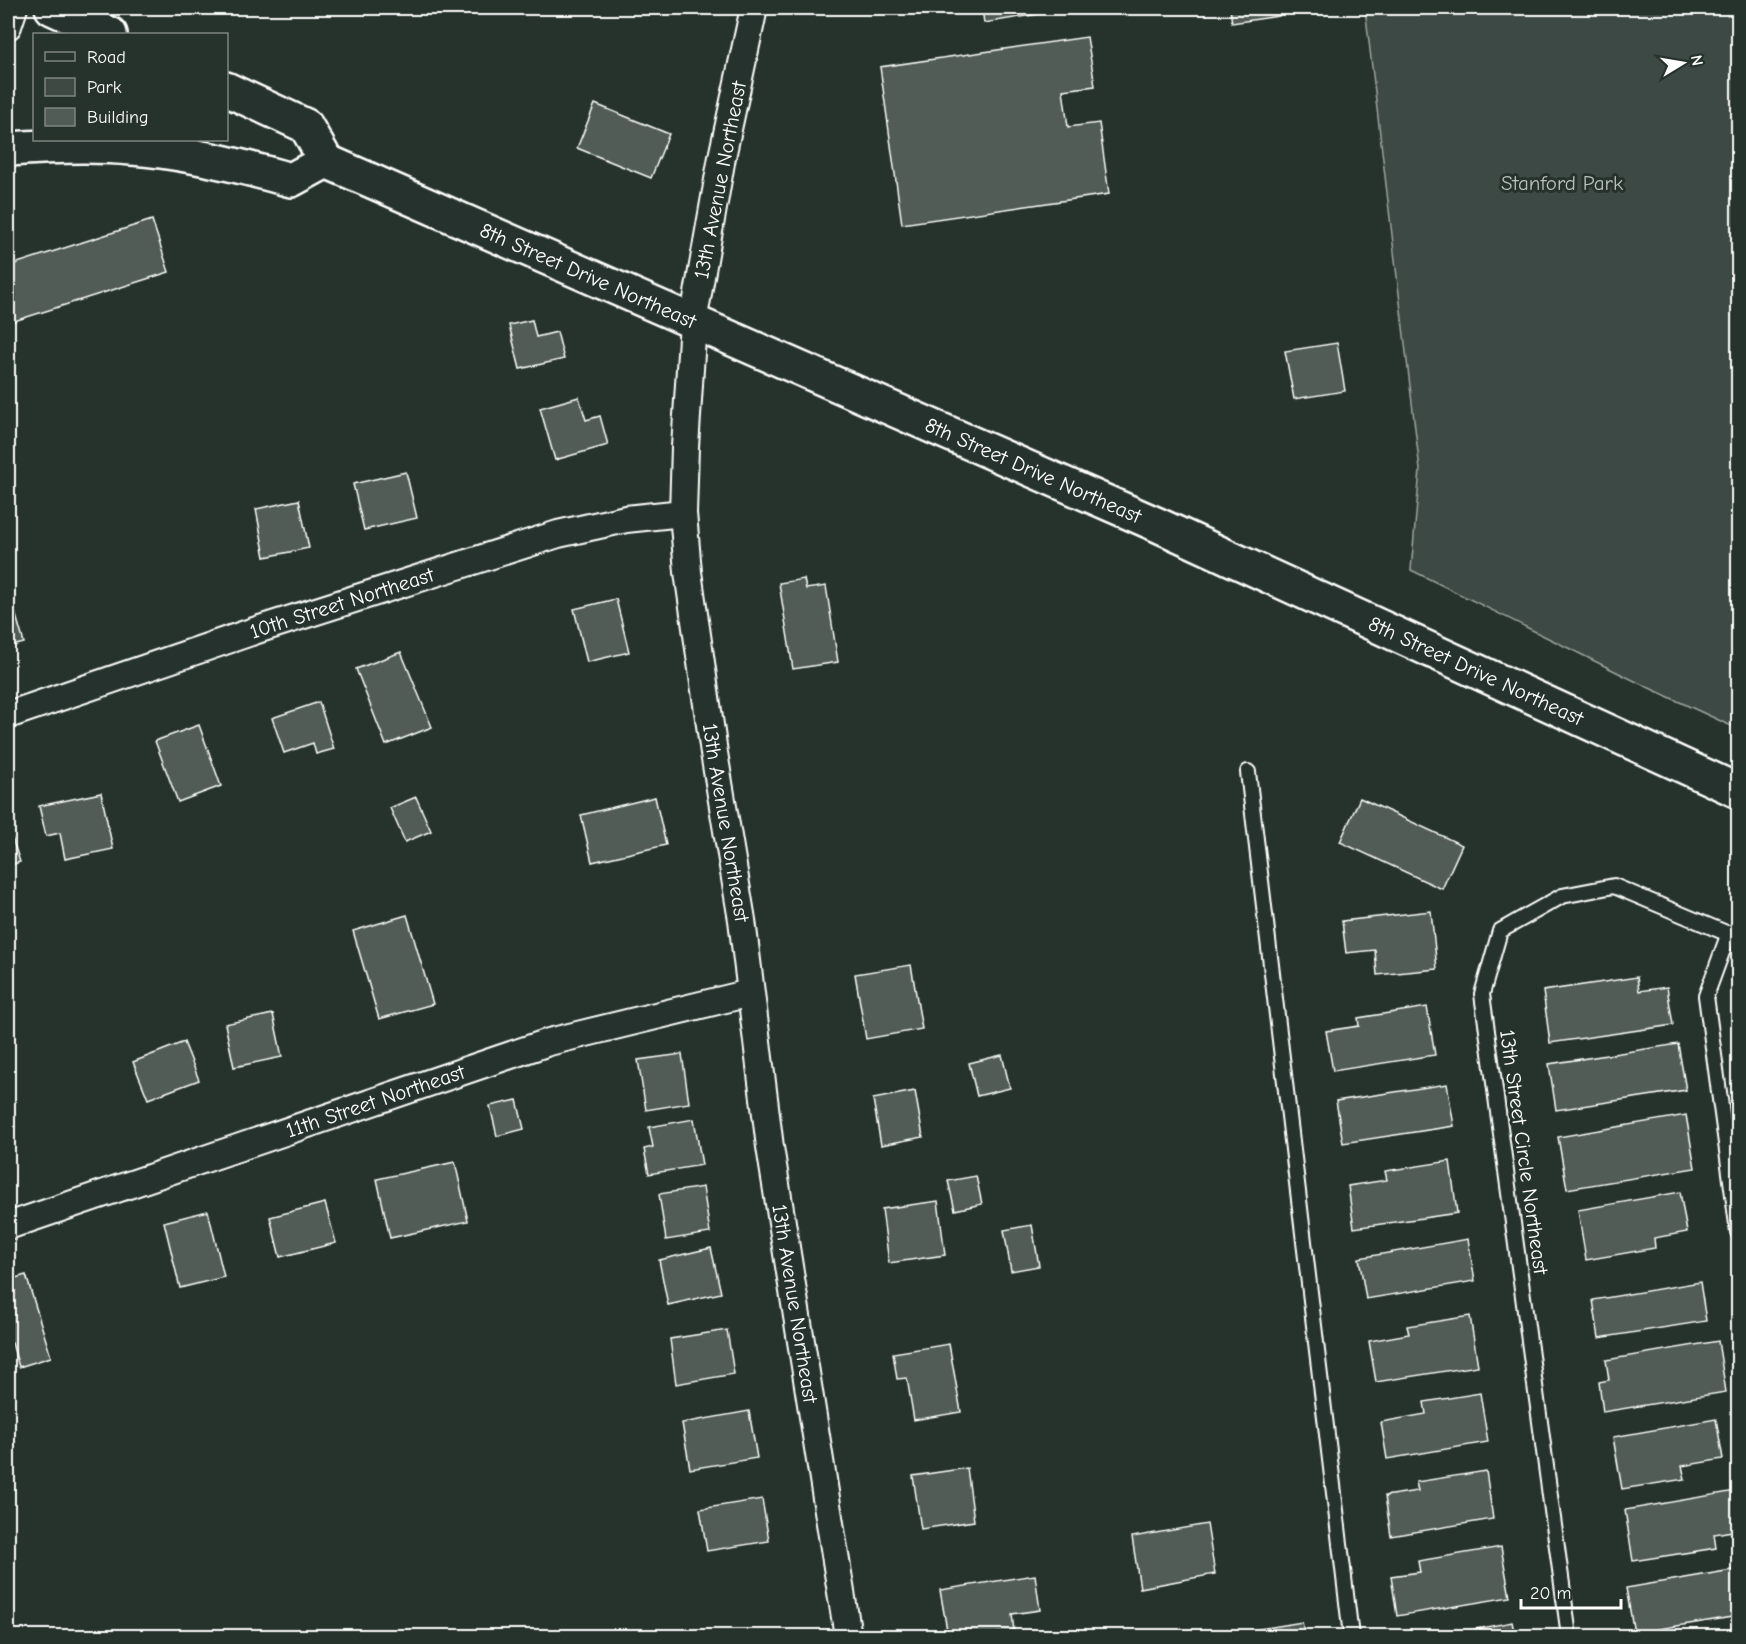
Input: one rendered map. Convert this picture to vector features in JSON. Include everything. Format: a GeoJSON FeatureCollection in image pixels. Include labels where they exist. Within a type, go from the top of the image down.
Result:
{"type":"FeatureCollection","features":[{"type":"Feature","properties":{"kind":"main road"},"geometry":{"type":"LineString","coordinates":[[52,8],[108,33]]}},
{"type":"Feature","properties":{"kind":"main road"},"geometry":{"type":"LineString","coordinates":[[8,149],[47,146],[132,148],[194,156],[291,180],[326,161],[306,126],[228,90]]}},
{"type":"Feature","properties":{"kind":"main road","name":"8th Street Drive Northeast"},"geometry":{"type":"LineString","coordinates":[[326,161],[1158,525],[1738,790]]}},
{"type":"Feature","properties":{"kind":"street"},"geometry":{"type":"LineString","coordinates":[[8,26],[14,8]]}},
{"type":"Feature","properties":{"kind":"street","name":"13th Avenue Northeast"},"geometry":{"type":"LineString","coordinates":[[754,8],[722,157],[693,322],[683,513],[688,572],[714,753],[742,920],[770,1147],[848,1636]]}},
{"type":"Feature","properties":{"kind":"street","name":"10th Street Northeast"},"geometry":{"type":"LineString","coordinates":[[8,715],[260,629],[558,534],[626,519],[683,513]]}},
{"type":"Feature","properties":{"kind":"street","name":"11th Street Northeast"},"geometry":{"type":"LineString","coordinates":[[8,1226],[549,1042],[750,993]]}},
{"type":"Feature","properties":{"kind":"lane"},"geometry":{"type":"LineString","coordinates":[[1248,772],[1351,1636]]}},
{"type":"Feature","properties":{"kind":"lane","name":"13th Street Circle Northeast"},"geometry":{"type":"LineString","coordinates":[[1569,1636],[1482,993],[1500,931],[1562,896],[1614,886],[1734,935]]}},
{"type":"Feature","properties":{"kind":"lane"},"geometry":{"type":"LineString","coordinates":[[1734,935],[1706,996],[1738,1232]]}},
{"type":"Feature","properties":{"kind":"green space","name":"Stanford Park"},"geometry":{"type":"Polygon","coordinates":[[[1365,8],[1738,8],[1738,729],[1643,685],[1411,570],[1420,470],[1365,8]]]}},
{"type":"Feature","properties":{"kind":"building"},"geometry":{"type":"Polygon","coordinates":[[[982,8],[1044,8],[1045,13],[984,23],[982,8]]]}},
{"type":"Feature","properties":{"kind":"building"},"geometry":{"type":"Polygon","coordinates":[[[1230,8],[1277,8],[1279,16],[1232,23],[1230,8]]]}},
{"type":"Feature","properties":{"kind":"building"},"geometry":{"type":"Polygon","coordinates":[[[1087,37],[1095,86],[1063,90],[1068,127],[1099,123],[1109,194],[902,224],[880,67],[1087,37]]]}},
{"type":"Feature","properties":{"kind":"building"},"geometry":{"type":"Polygon","coordinates":[[[595,104],[669,134],[651,178],[577,148],[595,104]]]}},
{"type":"Feature","properties":{"kind":"building"},"geometry":{"type":"Polygon","coordinates":[[[152,220],[169,272],[8,323],[8,266],[152,220]]]}},
{"type":"Feature","properties":{"kind":"building"},"geometry":{"type":"Polygon","coordinates":[[[532,320],[536,337],[557,332],[564,359],[520,369],[509,325],[532,320]]]}},
{"type":"Feature","properties":{"kind":"building"},"geometry":{"type":"Polygon","coordinates":[[[1337,343],[1345,391],[1294,399],[1285,351],[1337,343]]]}},
{"type":"Feature","properties":{"kind":"building"},"geometry":{"type":"Polygon","coordinates":[[[579,397],[586,420],[600,416],[608,445],[555,460],[540,408],[579,397]]]}},
{"type":"Feature","properties":{"kind":"building"},"geometry":{"type":"Polygon","coordinates":[[[406,472],[417,518],[364,530],[353,484],[406,472]]]}},
{"type":"Feature","properties":{"kind":"building"},"geometry":{"type":"Polygon","coordinates":[[[299,500],[309,548],[265,557],[256,509],[299,500]]]}},
{"type":"Feature","properties":{"kind":"building"},"geometry":{"type":"Polygon","coordinates":[[[804,579],[806,589],[826,586],[838,662],[793,669],[779,583],[804,579]]]}},
{"type":"Feature","properties":{"kind":"building"},"geometry":{"type":"Polygon","coordinates":[[[8,588],[24,643],[8,647],[8,588]]]}},
{"type":"Feature","properties":{"kind":"building"},"geometry":{"type":"Polygon","coordinates":[[[616,599],[629,652],[587,662],[574,609],[616,599]]]}},
{"type":"Feature","properties":{"kind":"building"},"geometry":{"type":"Polygon","coordinates":[[[401,652],[432,727],[386,745],[356,669],[401,652]]]}},
{"type":"Feature","properties":{"kind":"building"},"geometry":{"type":"Polygon","coordinates":[[[319,702],[334,749],[316,754],[313,743],[284,753],[272,718],[319,702]]]}},
{"type":"Feature","properties":{"kind":"building"},"geometry":{"type":"Polygon","coordinates":[[[199,725],[221,786],[178,802],[155,741],[199,725]]]}},
{"type":"Feature","properties":{"kind":"building"},"geometry":{"type":"Polygon","coordinates":[[[101,793],[113,849],[65,859],[60,833],[46,836],[39,806],[101,793]]]}},
{"type":"Feature","properties":{"kind":"building"},"geometry":{"type":"Polygon","coordinates":[[[416,797],[431,831],[405,842],[390,808],[416,797]]]}},
{"type":"Feature","properties":{"kind":"building"},"geometry":{"type":"Polygon","coordinates":[[[655,797],[666,845],[592,862],[581,815],[655,797]]]}},
{"type":"Feature","properties":{"kind":"building"},"geometry":{"type":"Polygon","coordinates":[[[1360,798],[1462,845],[1442,889],[1340,842],[1360,798]]]}},
{"type":"Feature","properties":{"kind":"building"},"geometry":{"type":"Polygon","coordinates":[[[8,826],[20,862],[8,866],[8,826]]]}},
{"type":"Feature","properties":{"kind":"building"},"geometry":{"type":"Polygon","coordinates":[[[1431,911],[1437,969],[1377,975],[1375,950],[1346,953],[1342,921],[1431,911]]]}},
{"type":"Feature","properties":{"kind":"building"},"geometry":{"type":"Polygon","coordinates":[[[407,915],[433,1004],[379,1019],[353,931],[407,915]]]}},
{"type":"Feature","properties":{"kind":"building"},"geometry":{"type":"Polygon","coordinates":[[[911,965],[922,1029],[866,1039],[855,974],[911,965]]]}},
{"type":"Feature","properties":{"kind":"building"},"geometry":{"type":"Polygon","coordinates":[[[1637,977],[1639,991],[1667,987],[1673,1025],[1550,1043],[1543,991],[1637,977]]]}},
{"type":"Feature","properties":{"kind":"building"},"geometry":{"type":"Polygon","coordinates":[[[1427,1007],[1435,1055],[1333,1071],[1326,1031],[1359,1026],[1358,1018],[1427,1007]]]}},
{"type":"Feature","properties":{"kind":"building"},"geometry":{"type":"Polygon","coordinates":[[[273,1014],[282,1057],[234,1067],[225,1024],[273,1014]]]}},
{"type":"Feature","properties":{"kind":"building"},"geometry":{"type":"Polygon","coordinates":[[[184,1042],[199,1080],[148,1099],[133,1062],[184,1042]]]}},
{"type":"Feature","properties":{"kind":"building"},"geometry":{"type":"Polygon","coordinates":[[[1678,1044],[1686,1090],[1556,1110],[1549,1064],[1678,1044]]]}},
{"type":"Feature","properties":{"kind":"building"},"geometry":{"type":"Polygon","coordinates":[[[682,1054],[689,1103],[646,1110],[638,1060],[682,1054]]]}},
{"type":"Feature","properties":{"kind":"building"},"geometry":{"type":"Polygon","coordinates":[[[1002,1055],[1010,1088],[977,1096],[969,1063],[1002,1055]]]}},
{"type":"Feature","properties":{"kind":"building"},"geometry":{"type":"Polygon","coordinates":[[[1447,1084],[1454,1126],[1343,1143],[1336,1101],[1447,1084]]]}},
{"type":"Feature","properties":{"kind":"building"},"geometry":{"type":"Polygon","coordinates":[[[915,1091],[923,1137],[881,1145],[873,1099],[915,1091]]]}},
{"type":"Feature","properties":{"kind":"building"},"geometry":{"type":"Polygon","coordinates":[[[517,1100],[524,1129],[497,1136],[490,1106],[517,1100]]]}},
{"type":"Feature","properties":{"kind":"building"},"geometry":{"type":"Polygon","coordinates":[[[1686,1115],[1695,1168],[1567,1189],[1558,1137],[1686,1115]]]}},
{"type":"Feature","properties":{"kind":"building"},"geometry":{"type":"Polygon","coordinates":[[[694,1119],[702,1165],[649,1174],[644,1149],[653,1147],[649,1127],[694,1119]]]}},
{"type":"Feature","properties":{"kind":"building"},"geometry":{"type":"Polygon","coordinates":[[[1450,1161],[1457,1213],[1354,1228],[1348,1186],[1387,1180],[1385,1171],[1450,1161]]]}},
{"type":"Feature","properties":{"kind":"building"},"geometry":{"type":"Polygon","coordinates":[[[455,1162],[468,1221],[390,1238],[377,1179],[455,1162]]]}},
{"type":"Feature","properties":{"kind":"building"},"geometry":{"type":"Polygon","coordinates":[[[976,1176],[982,1204],[955,1210],[948,1181],[976,1176]]]}},
{"type":"Feature","properties":{"kind":"building"},"geometry":{"type":"Polygon","coordinates":[[[703,1187],[710,1233],[666,1240],[659,1194],[703,1187]]]}},
{"type":"Feature","properties":{"kind":"building"},"geometry":{"type":"Polygon","coordinates":[[[1680,1192],[1687,1232],[1654,1238],[1655,1248],[1586,1260],[1578,1210],[1680,1192]]]}},
{"type":"Feature","properties":{"kind":"building"},"geometry":{"type":"Polygon","coordinates":[[[938,1201],[945,1255],[889,1263],[882,1209],[938,1201]]]}},
{"type":"Feature","properties":{"kind":"building"},"geometry":{"type":"Polygon","coordinates":[[[325,1203],[336,1243],[280,1257],[270,1217],[325,1203]]]}},
{"type":"Feature","properties":{"kind":"building"},"geometry":{"type":"Polygon","coordinates":[[[208,1211],[224,1277],[180,1288],[164,1222],[208,1211]]]}},
{"type":"Feature","properties":{"kind":"building"},"geometry":{"type":"Polygon","coordinates":[[[1032,1225],[1039,1266],[1011,1271],[1004,1230],[1032,1225]]]}},
{"type":"Feature","properties":{"kind":"building"},"geometry":{"type":"Polygon","coordinates":[[[1468,1239],[1475,1281],[1366,1299],[1359,1258],[1468,1239]]]}},
{"type":"Feature","properties":{"kind":"building"},"geometry":{"type":"Polygon","coordinates":[[[711,1248],[721,1293],[668,1305],[659,1260],[711,1248]]]}},
{"type":"Feature","properties":{"kind":"building"},"geometry":{"type":"Polygon","coordinates":[[[26,1275],[51,1357],[19,1367],[12,1343],[8,1345],[8,1280],[26,1275]]]}},
{"type":"Feature","properties":{"kind":"building"},"geometry":{"type":"Polygon","coordinates":[[[1700,1282],[1706,1321],[1599,1338],[1593,1300],[1700,1282]]]}},
{"type":"Feature","properties":{"kind":"building"},"geometry":{"type":"Polygon","coordinates":[[[1470,1316],[1478,1366],[1376,1382],[1369,1341],[1409,1334],[1407,1326],[1470,1316]]]}},
{"type":"Feature","properties":{"kind":"building"},"geometry":{"type":"Polygon","coordinates":[[[727,1330],[734,1374],[676,1384],[670,1339],[727,1330]]]}},
{"type":"Feature","properties":{"kind":"building"},"geometry":{"type":"Polygon","coordinates":[[[1718,1341],[1726,1392],[1603,1412],[1599,1382],[1609,1380],[1606,1360],[1718,1341]]]}},
{"type":"Feature","properties":{"kind":"building"},"geometry":{"type":"Polygon","coordinates":[[[949,1344],[961,1412],[914,1420],[907,1378],[897,1379],[893,1353],[949,1344]]]}},
{"type":"Feature","properties":{"kind":"building"},"geometry":{"type":"Polygon","coordinates":[[[1480,1393],[1488,1442],[1387,1459],[1381,1422],[1426,1414],[1424,1402],[1480,1393]]]}},
{"type":"Feature","properties":{"kind":"building"},"geometry":{"type":"Polygon","coordinates":[[[749,1411],[757,1458],[690,1469],[682,1423],[749,1411]]]}},
{"type":"Feature","properties":{"kind":"building"},"geometry":{"type":"Polygon","coordinates":[[[1716,1419],[1723,1459],[1682,1466],[1685,1479],[1622,1489],[1613,1437],[1716,1419]]]}},
{"type":"Feature","properties":{"kind":"building"},"geometry":{"type":"Polygon","coordinates":[[[967,1468],[974,1521],[921,1529],[913,1476],[967,1468]]]}},
{"type":"Feature","properties":{"kind":"building"},"geometry":{"type":"Polygon","coordinates":[[[1486,1471],[1493,1519],[1391,1536],[1385,1496],[1418,1491],[1416,1482],[1486,1471]]]}},
{"type":"Feature","properties":{"kind":"building"},"geometry":{"type":"Polygon","coordinates":[[[1735,1491],[1738,1530],[1714,1534],[1716,1548],[1633,1561],[1625,1510],[1735,1491]]]}},
{"type":"Feature","properties":{"kind":"building"},"geometry":{"type":"Polygon","coordinates":[[[762,1499],[769,1541],[707,1551],[700,1509],[762,1499]]]}},
{"type":"Feature","properties":{"kind":"building"},"geometry":{"type":"Polygon","coordinates":[[[1207,1524],[1215,1574],[1140,1588],[1132,1537],[1207,1524]]]}},
{"type":"Feature","properties":{"kind":"building"},"geometry":{"type":"Polygon","coordinates":[[[1501,1547],[1510,1597],[1397,1616],[1391,1576],[1420,1572],[1418,1561],[1501,1547]]]}},
{"type":"Feature","properties":{"kind":"building"},"geometry":{"type":"Polygon","coordinates":[[[1738,1569],[1738,1616],[1634,1633],[1626,1588],[1738,1569]]]}},
{"type":"Feature","properties":{"kind":"building"},"geometry":{"type":"Polygon","coordinates":[[[1035,1575],[1040,1610],[1012,1614],[1014,1631],[980,1636],[948,1636],[940,1590],[1035,1575]]]}},
{"type":"Feature","properties":{"kind":"building"},"geometry":{"type":"Polygon","coordinates":[[[1302,1622],[1305,1636],[1217,1636],[1302,1622]]]}},
{"type":"Feature","properties":{"kind":"building"},"geometry":{"type":"Polygon","coordinates":[[[1512,1622],[1515,1636],[1444,1636],[1444,1635],[1512,1622]]]}}]}
